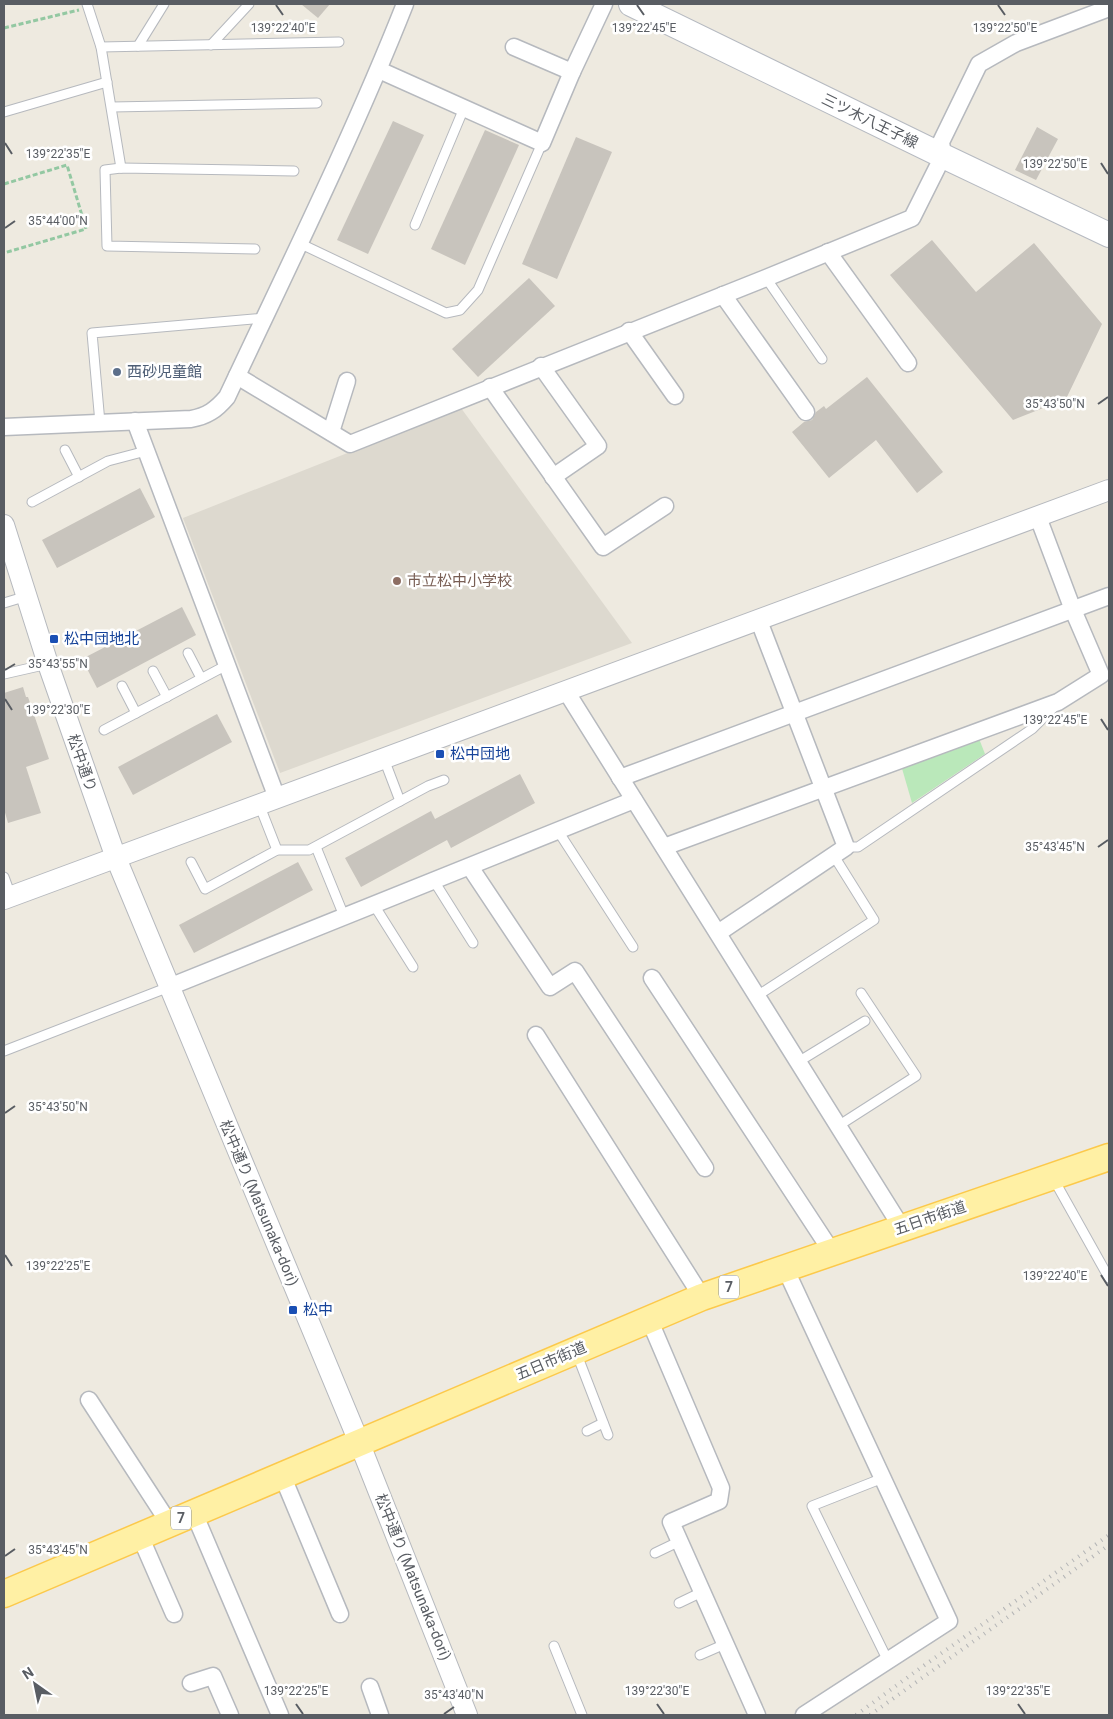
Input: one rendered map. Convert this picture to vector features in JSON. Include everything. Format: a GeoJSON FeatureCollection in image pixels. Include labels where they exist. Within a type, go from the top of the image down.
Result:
{"type":"FeatureCollection","features":[{"type":"Feature","properties":{"kind":"main road","name":"三ツ木八王子線"},"geometry":{"type":"LineString","coordinates":[[631,4],[1109,235]]}},
{"type":"Feature","properties":{"kind":"main road","name":"五日市街道"},"geometry":{"type":"LineString","coordinates":[[4,1594],[702,1297],[1109,1157]]}},
{"type":"Feature","properties":{"kind":"street"},"geometry":{"type":"LineString","coordinates":[[4,427],[191,419],[210,414],[218,408],[227,397],[265,318],[379,70],[405,4]]}},
{"type":"Feature","properties":{"kind":"street"},"geometry":{"type":"LineString","coordinates":[[379,70],[542,143],[572,72],[604,4]]}},
{"type":"Feature","properties":{"kind":"street"},"geometry":{"type":"LineString","coordinates":[[237,376],[350,444],[912,218],[943,156],[941,142],[979,64],[1016,43],[1109,8]]}},
{"type":"Feature","properties":{"kind":"street"},"geometry":{"type":"LineString","coordinates":[[514,47],[572,72]]}},
{"type":"Feature","properties":{"kind":"street"},"geometry":{"type":"LineString","coordinates":[[828,252],[908,363]]}},
{"type":"Feature","properties":{"kind":"street"},"geometry":{"type":"LineString","coordinates":[[723,295],[806,412]]}},
{"type":"Feature","properties":{"kind":"street"},"geometry":{"type":"LineString","coordinates":[[629,331],[676,396]]}},
{"type":"Feature","properties":{"kind":"street"},"geometry":{"type":"LineString","coordinates":[[541,366],[598,446],[553,477]]}},
{"type":"Feature","properties":{"kind":"street"},"geometry":{"type":"LineString","coordinates":[[331,432],[347,381]]}},
{"type":"Feature","properties":{"kind":"street"},"geometry":{"type":"LineString","coordinates":[[490,388],[603,547],[665,506]]}},
{"type":"Feature","properties":{"kind":"street"},"geometry":{"type":"LineString","coordinates":[[135,421],[227,664],[268,801]]}},
{"type":"Feature","properties":{"kind":"street"},"geometry":{"type":"LineString","coordinates":[[7,898],[1109,490]]}},
{"type":"Feature","properties":{"kind":"street"},"geometry":{"type":"LineString","coordinates":[[664,847],[1058,702],[1101,675],[1073,610],[1038,517]]}},
{"type":"Feature","properties":{"kind":"street","name":"松中通り"},"geometry":{"type":"LineString","coordinates":[[4,527],[48,664],[116,858]]}},
{"type":"Feature","properties":{"kind":"street"},"geometry":{"type":"LineString","coordinates":[[620,778],[1109,596]]}},
{"type":"Feature","properties":{"kind":"street"},"geometry":{"type":"LineString","coordinates":[[718,933],[840,852],[824,788],[759,621]]}},
{"type":"Feature","properties":{"kind":"street"},"geometry":{"type":"LineString","coordinates":[[566,691],[902,1228]]}},
{"type":"Feature","properties":{"kind":"street"},"geometry":{"type":"LineString","coordinates":[[169,987],[634,800]]}},
{"type":"Feature","properties":{"kind":"street","name":"松中通り (Matsunaka-dori)"},"geometry":{"type":"LineString","coordinates":[[116,858],[359,1442],[468,1715]]}},
{"type":"Feature","properties":{"kind":"street"},"geometry":{"type":"LineString","coordinates":[[470,867],[550,987],[575,971],[705,1168]]}},
{"type":"Feature","properties":{"kind":"street"},"geometry":{"type":"LineString","coordinates":[[652,978],[832,1252]]}},
{"type":"Feature","properties":{"kind":"street"},"geometry":{"type":"LineString","coordinates":[[536,1034],[702,1297]]}},
{"type":"Feature","properties":{"kind":"street"},"geometry":{"type":"LineString","coordinates":[[785,1268],[949,1622],[804,1715]]}},
{"type":"Feature","properties":{"kind":"street"},"geometry":{"type":"LineString","coordinates":[[649,1319],[721,1488],[719,1501],[672,1522],[757,1715]]}},
{"type":"Feature","properties":{"kind":"street"},"geometry":{"type":"LineString","coordinates":[[89,1400],[169,1523]]}},
{"type":"Feature","properties":{"kind":"street"},"geometry":{"type":"LineString","coordinates":[[282,1476],[340,1614]]}},
{"type":"Feature","properties":{"kind":"street"},"geometry":{"type":"LineString","coordinates":[[194,1513],[280,1715]]}},
{"type":"Feature","properties":{"kind":"street"},"geometry":{"type":"LineString","coordinates":[[140,1536],[174,1614]]}},
{"type":"Feature","properties":{"kind":"street"},"geometry":{"type":"LineString","coordinates":[[191,1684],[213,1676],[230,1715]]}},
{"type":"Feature","properties":{"kind":"street"},"geometry":{"type":"LineString","coordinates":[[370,1687],[375,1709]]}},
{"type":"Feature","properties":{"kind":"lane"},"geometry":{"type":"LineString","coordinates":[[138,46],[164,4]]}},
{"type":"Feature","properties":{"kind":"lane"},"geometry":{"type":"LineString","coordinates":[[211,44],[249,4]]}},
{"type":"Feature","properties":{"kind":"lane"},"geometry":{"type":"LineString","coordinates":[[87,6],[101,47],[121,168]]}},
{"type":"Feature","properties":{"kind":"lane"},"geometry":{"type":"LineString","coordinates":[[101,47],[339,42]]}},
{"type":"Feature","properties":{"kind":"lane"},"geometry":{"type":"LineString","coordinates":[[4,112],[107,82]]}},
{"type":"Feature","properties":{"kind":"lane"},"geometry":{"type":"LineString","coordinates":[[112,107],[317,103]]}},
{"type":"Feature","properties":{"kind":"lane"},"geometry":{"type":"LineString","coordinates":[[415,225],[464,108]]}},
{"type":"Feature","properties":{"kind":"lane"},"geometry":{"type":"LineString","coordinates":[[299,243],[446,313],[460,310],[478,290],[542,143]]}},
{"type":"Feature","properties":{"kind":"lane"},"geometry":{"type":"LineString","coordinates":[[254,249],[107,246],[105,170],[121,168],[294,171]]}},
{"type":"Feature","properties":{"kind":"lane"},"geometry":{"type":"LineString","coordinates":[[766,278],[822,359]]}},
{"type":"Feature","properties":{"kind":"lane"},"geometry":{"type":"LineString","coordinates":[[100,423],[92,333],[265,318]]}},
{"type":"Feature","properties":{"kind":"lane"},"geometry":{"type":"LineString","coordinates":[[65,450],[79,477]]}},
{"type":"Feature","properties":{"kind":"lane"},"geometry":{"type":"LineString","coordinates":[[32,502],[108,461],[146,451]]}},
{"type":"Feature","properties":{"kind":"lane"},"geometry":{"type":"LineString","coordinates":[[4,603],[27,596]]}},
{"type":"Feature","properties":{"kind":"lane"},"geometry":{"type":"LineString","coordinates":[[188,653],[201,678]]}},
{"type":"Feature","properties":{"kind":"lane"},"geometry":{"type":"LineString","coordinates":[[4,674],[48,664]]}},
{"type":"Feature","properties":{"kind":"lane"},"geometry":{"type":"LineString","coordinates":[[104,730],[227,664]]}},
{"type":"Feature","properties":{"kind":"lane"},"geometry":{"type":"LineString","coordinates":[[154,671],[167,697]]}},
{"type":"Feature","properties":{"kind":"lane"},"geometry":{"type":"LineString","coordinates":[[122,686],[136,713]]}},
{"type":"Feature","properties":{"kind":"lane"},"geometry":{"type":"LineString","coordinates":[[757,996],[874,920],[840,852],[858,847],[1032,729],[1058,702]]}},
{"type":"Feature","properties":{"kind":"lane"},"geometry":{"type":"LineString","coordinates":[[384,759],[400,802]]}},
{"type":"Feature","properties":{"kind":"lane"},"geometry":{"type":"LineString","coordinates":[[191,862],[205,890],[277,850],[310,850],[428,786],[444,780]]}},
{"type":"Feature","properties":{"kind":"lane"},"geometry":{"type":"LineString","coordinates":[[268,801],[277,850]]}},
{"type":"Feature","properties":{"kind":"lane"},"geometry":{"type":"LineString","coordinates":[[558,831],[633,947]]}},
{"type":"Feature","properties":{"kind":"lane"},"geometry":{"type":"LineString","coordinates":[[316,847],[344,916]]}},
{"type":"Feature","properties":{"kind":"lane"},"geometry":{"type":"LineString","coordinates":[[4,877],[7,898]]}},
{"type":"Feature","properties":{"kind":"lane"},"geometry":{"type":"LineString","coordinates":[[434,881],[473,943]]}},
{"type":"Feature","properties":{"kind":"lane"},"geometry":{"type":"LineString","coordinates":[[374,905],[413,968]]}},
{"type":"Feature","properties":{"kind":"lane"},"geometry":{"type":"LineString","coordinates":[[4,1051],[169,987]]}},
{"type":"Feature","properties":{"kind":"lane"},"geometry":{"type":"LineString","coordinates":[[838,1126],[916,1076],[861,993]]}},
{"type":"Feature","properties":{"kind":"lane"},"geometry":{"type":"LineString","coordinates":[[798,1062],[865,1021]]}},
{"type":"Feature","properties":{"kind":"lane"},"geometry":{"type":"LineString","coordinates":[[1052,1177],[1109,1278]]}},
{"type":"Feature","properties":{"kind":"lane"},"geometry":{"type":"LineString","coordinates":[[575,1350],[608,1435]]}},
{"type":"Feature","properties":{"kind":"lane"},"geometry":{"type":"LineString","coordinates":[[587,1431],[603,1423]]}},
{"type":"Feature","properties":{"kind":"lane"},"geometry":{"type":"LineString","coordinates":[[883,1478],[812,1506],[888,1661]]}},
{"type":"Feature","properties":{"kind":"lane"},"geometry":{"type":"LineString","coordinates":[[655,1553],[680,1541]]}},
{"type":"Feature","properties":{"kind":"lane"},"geometry":{"type":"LineString","coordinates":[[679,1603],[702,1592]]}},
{"type":"Feature","properties":{"kind":"lane"},"geometry":{"type":"LineString","coordinates":[[700,1655],[725,1644]]}},
{"type":"Feature","properties":{"kind":"lane"},"geometry":{"type":"LineString","coordinates":[[554,1646],[582,1715]]}},
{"type":"Feature","properties":{"kind":"path"},"geometry":{"type":"LineString","coordinates":[[4,28],[87,6]]}},
{"type":"Feature","properties":{"kind":"path"},"geometry":{"type":"LineString","coordinates":[[4,184],[67,166],[86,229],[4,253]]}},
{"type":"Feature","properties":{"kind":"shaded area","name":"市立松中小学校"},"geometry":{"type":"Polygon","coordinates":[[[461,408],[632,643],[280,773],[183,518],[461,408]]]}},
{"type":"Feature","properties":{"kind":"green space"},"geometry":{"type":"Polygon","coordinates":[[[978,736],[985,754],[912,803],[901,765],[978,736]]]}},
{"type":"Feature","properties":{"kind":"building"},"geometry":{"type":"Polygon","coordinates":[[[301,4],[330,4],[318,18],[301,4]]]}},
{"type":"Feature","properties":{"kind":"building"},"geometry":{"type":"Polygon","coordinates":[[[393,121],[424,135],[368,254],[337,240],[393,121]]]}},
{"type":"Feature","properties":{"kind":"building"},"geometry":{"type":"Polygon","coordinates":[[[1037,127],[1058,139],[1036,180],[1015,170],[1037,127]]]}},
{"type":"Feature","properties":{"kind":"building"},"geometry":{"type":"Polygon","coordinates":[[[485,130],[519,145],[465,265],[431,249],[485,130]]]}},
{"type":"Feature","properties":{"kind":"building"},"geometry":{"type":"Polygon","coordinates":[[[576,137],[612,152],[557,279],[522,264],[576,137]]]}},
{"type":"Feature","properties":{"kind":"building"},"geometry":{"type":"Polygon","coordinates":[[[932,240],[976,292],[1034,243],[1102,324],[1066,399],[1013,420],[890,275],[932,240]]]}},
{"type":"Feature","properties":{"kind":"building"},"geometry":{"type":"Polygon","coordinates":[[[529,278],[555,306],[478,377],[452,349],[529,278]]]}},
{"type":"Feature","properties":{"kind":"building"},"geometry":{"type":"Polygon","coordinates":[[[867,377],[943,472],[917,493],[876,440],[829,478],[792,432],[804,422],[812,420],[816,412],[824,406],[826,409],[867,377]]]}},
{"type":"Feature","properties":{"kind":"building"},"geometry":{"type":"Polygon","coordinates":[[[140,488],[155,517],[57,568],[42,540],[140,488]]]}},
{"type":"Feature","properties":{"kind":"building"},"geometry":{"type":"Polygon","coordinates":[[[182,607],[196,635],[97,688],[82,659],[182,607]]]}},
{"type":"Feature","properties":{"kind":"building"},"geometry":{"type":"Polygon","coordinates":[[[23,687],[49,759],[26,767],[41,813],[8,823],[4,809],[4,693],[23,687]]]}},
{"type":"Feature","properties":{"kind":"building"},"geometry":{"type":"Polygon","coordinates":[[[217,714],[232,742],[133,795],[118,767],[217,714]]]}},
{"type":"Feature","properties":{"kind":"building"},"geometry":{"type":"Polygon","coordinates":[[[520,774],[535,803],[451,848],[447,840],[361,887],[345,858],[431,811],[435,819],[520,774]]]}},
{"type":"Feature","properties":{"kind":"building"},"geometry":{"type":"Polygon","coordinates":[[[298,862],[313,890],[194,953],[179,925],[298,862]]]}},
{"type":"Feature","properties":{"kind":"railway"},"geometry":{"type":"LineString","coordinates":[[856,1715],[1109,1535]]}},
{"type":"Feature","properties":{"kind":"railway"},"geometry":{"type":"LineString","coordinates":[[870,1715],[1109,1545]]}},
{"type":"Feature","properties":{"kind":"place","name":"西砂児童館"},"geometry":{"type":"Point","coordinates":[117,372]}},
{"type":"Feature","properties":{"kind":"place","name":"市立松中小学校"},"geometry":{"type":"Point","coordinates":[397,581]}},
{"type":"Feature","properties":{"kind":"place","name":"松中団地北"},"geometry":{"type":"Point","coordinates":[54,639]}},
{"type":"Feature","properties":{"kind":"place","name":"松中団地"},"geometry":{"type":"Point","coordinates":[440,754]}},
{"type":"Feature","properties":{"kind":"place","name":"松中"},"geometry":{"type":"Point","coordinates":[293,1310]}}]}
